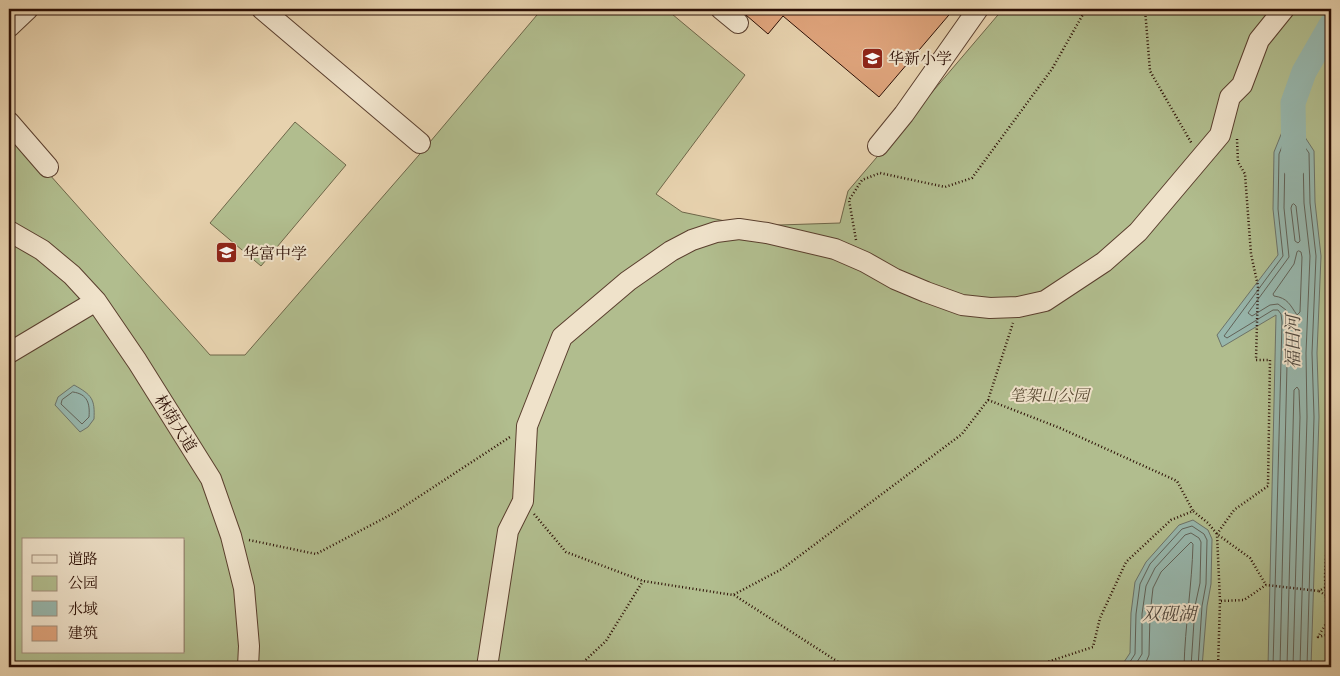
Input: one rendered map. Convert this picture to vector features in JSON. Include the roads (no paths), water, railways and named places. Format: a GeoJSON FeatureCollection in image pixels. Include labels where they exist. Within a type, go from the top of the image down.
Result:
{"type":"FeatureCollection","features":[{"type":"Feature","properties":{"kind":"street"},"geometry":{"type":"LineString","coordinates":[[9,27],[28,9]]}},
{"type":"Feature","properties":{"kind":"street"},"geometry":{"type":"LineString","coordinates":[[262,9],[420,143]]}},
{"type":"Feature","properties":{"kind":"street"},"geometry":{"type":"LineString","coordinates":[[721,9],[738,23]]}},
{"type":"Feature","properties":{"kind":"street"},"geometry":{"type":"LineString","coordinates":[[878,146],[904,114],[978,9]]}},
{"type":"Feature","properties":{"kind":"street"},"geometry":{"type":"LineString","coordinates":[[486,667],[508,531],[523,501],[527,426],[562,337],[628,281],[692,240],[716,232],[739,229],[767,233],[826,247],[859,259],[910,286],[962,305],[990,308],[1018,307],[1045,301],[1104,262],[1138,232],[1220,135],[1230,97],[1242,85],[1259,40],[1284,9]]}},
{"type":"Feature","properties":{"kind":"street"},"geometry":{"type":"LineString","coordinates":[[9,122],[48,167]]}},
{"type":"Feature","properties":{"kind":"street","name":"林荫大道"},"geometry":{"type":"LineString","coordinates":[[9,231],[42,250],[72,274],[96,301],[136,360],[210,479],[231,536],[244,588],[249,646],[248,667]]}},
{"type":"Feature","properties":{"kind":"street"},"geometry":{"type":"LineString","coordinates":[[9,353],[96,301]]}},
{"type":"Feature","properties":{"kind":"water"},"geometry":{"type":"Polygon","coordinates":[[[1301,131],[1314,151],[1315,202],[1321,256],[1317,353],[1319,417],[1311,667],[1268,667],[1276,315],[1222,347],[1217,335],[1278,255],[1273,209],[1274,152],[1282,132],[1301,131]]]}},
{"type":"Feature","properties":{"kind":"water"},"geometry":{"type":"Polygon","coordinates":[[[74,385],[89,395],[94,407],[94,419],[88,427],[80,432],[55,405],[58,397],[74,385]]]}},
{"type":"Feature","properties":{"kind":"water","name":"双砚湖"},"geometry":{"type":"Polygon","coordinates":[[[1193,520],[1208,530],[1212,539],[1211,584],[1207,606],[1202,667],[1109,667],[1124,662],[1130,653],[1131,613],[1135,582],[1146,562],[1179,525],[1193,520]]]}},
{"type":"Feature","properties":{"kind":"waterway","name":"福田河"},"geometry":{"type":"LineString","coordinates":[[1294,165],[1293,103],[1304,72],[1331,25]]}},
{"type":"Feature","properties":{"kind":"place","name":"华新小学"},"geometry":{"type":"Point","coordinates":[872,58]}},
{"type":"Feature","properties":{"kind":"place","name":"华富中学"},"geometry":{"type":"Point","coordinates":[227,253]}},
{"type":"Feature","properties":{"kind":"park label","name":"笔架山公园"},"geometry":{"type":"Point","coordinates":[1049,395]}}]}
